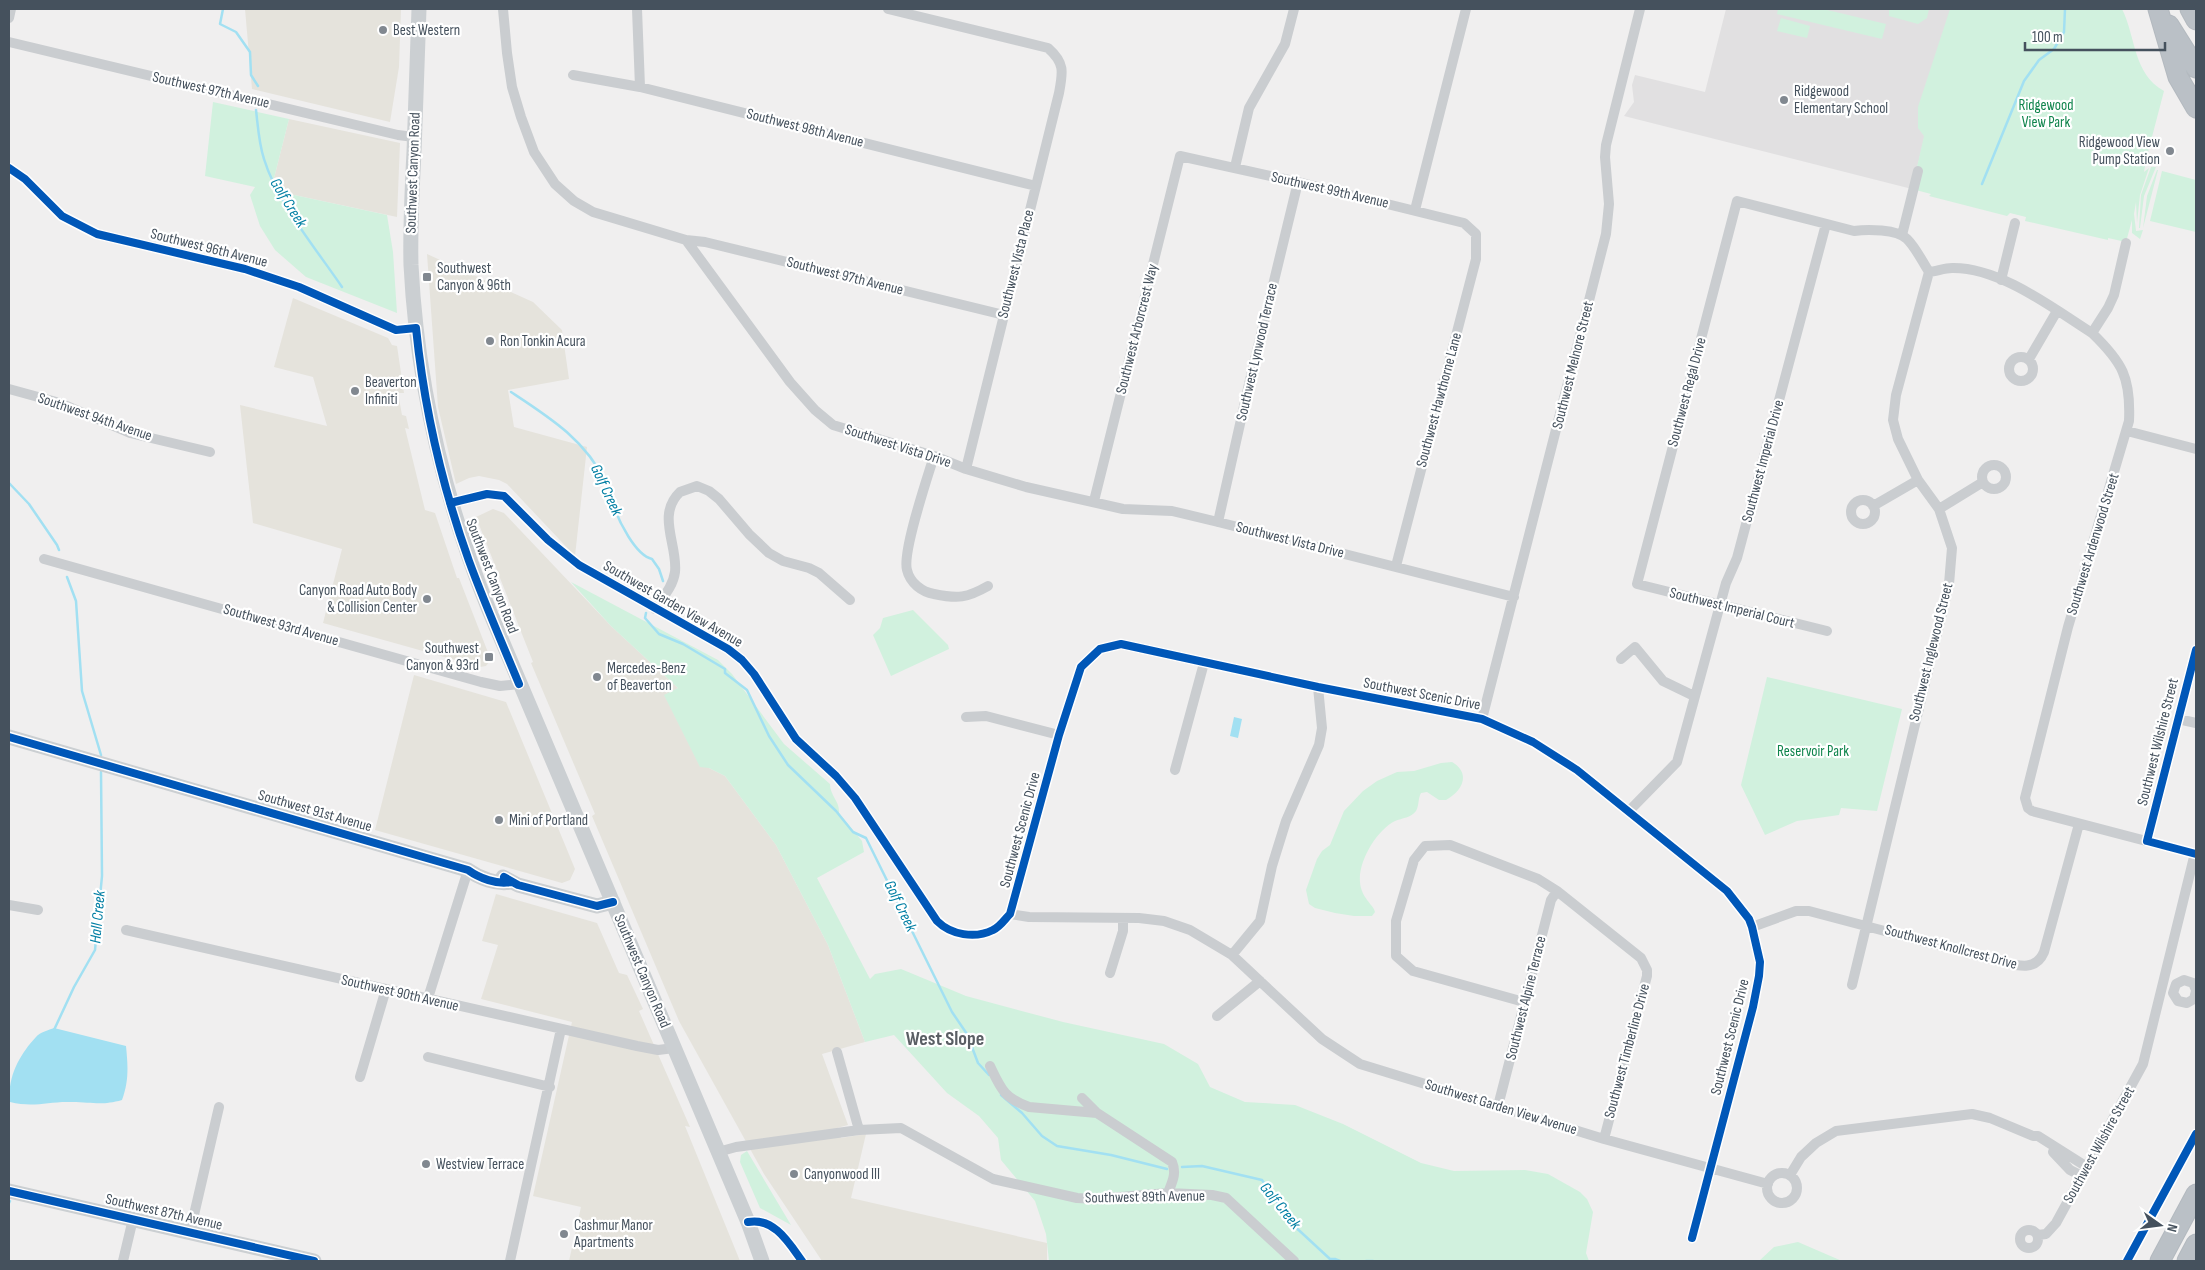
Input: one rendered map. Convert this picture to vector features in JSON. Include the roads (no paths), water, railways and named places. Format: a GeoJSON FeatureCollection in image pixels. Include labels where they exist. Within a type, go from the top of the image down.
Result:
{"type":"FeatureCollection","features":[{"type":"Feature","properties":{"kind":"highway"},"geometry":{"type":"LineString","coordinates":[[2159,9],[2196,68]]}},
{"type":"Feature","properties":{"kind":"highway"},"geometry":{"type":"LineString","coordinates":[[2159,9],[2178,77],[2196,108]]}},
{"type":"Feature","properties":{"kind":"highway"},"geometry":{"type":"LineString","coordinates":[[2190,9],[2196,20]]}},
{"type":"Feature","properties":{"kind":"highway"},"geometry":{"type":"LineString","coordinates":[[2160,1261],[2196,1194]]}},
{"type":"Feature","properties":{"kind":"highway"},"geometry":{"type":"LineString","coordinates":[[2187,1261],[2196,1244]]}},
{"type":"Feature","properties":{"kind":"main road","name":"Southwest Canyon Road"},"geometry":{"type":"LineString","coordinates":[[419,9],[411,254],[416,328],[431,429],[450,504],[469,560],[519,684],[748,1222],[762,1261]]}},
{"type":"Feature","properties":{"kind":"main road","name":"Southwest 91st Avenue"},"geometry":{"type":"LineString","coordinates":[[9,737],[468,870],[497,874],[511,882],[597,906],[613,902]]}},
{"type":"Feature","properties":{"kind":"main road","name":"Southwest 87th Avenue"},"geometry":{"type":"LineString","coordinates":[[9,1191],[314,1261]]}},
{"type":"Feature","properties":{"kind":"street"},"geometry":{"type":"LineString","coordinates":[[9,18],[11,9]]}},
{"type":"Feature","properties":{"kind":"street"},"geometry":{"type":"LineString","coordinates":[[504,9],[511,78],[521,117],[534,152],[556,184],[574,201],[593,212],[686,240]]}},
{"type":"Feature","properties":{"kind":"street"},"geometry":{"type":"LineString","coordinates":[[637,9],[640,87]]}},
{"type":"Feature","properties":{"kind":"street","name":"Southwest Vista Place"},"geometry":{"type":"LineString","coordinates":[[888,9],[1048,48],[1059,59],[1062,74],[1059,93],[966,469]]}},
{"type":"Feature","properties":{"kind":"street"},"geometry":{"type":"LineString","coordinates":[[1235,167],[1249,108],[1284,44],[1294,9]]}},
{"type":"Feature","properties":{"kind":"street"},"geometry":{"type":"LineString","coordinates":[[1415,210],[1466,9]]}},
{"type":"Feature","properties":{"kind":"street","name":"Southwest Melnore Street"},"geometry":{"type":"LineString","coordinates":[[1482,719],[1606,234],[1609,204],[1606,144],[1640,9]]}},
{"type":"Feature","properties":{"kind":"street","name":"Southwest 97th Avenue"},"geometry":{"type":"LineString","coordinates":[[9,42],[396,135],[414,137]]}},
{"type":"Feature","properties":{"kind":"street","name":"Southwest 98th Avenue"},"geometry":{"type":"LineString","coordinates":[[573,75],[640,87],[1036,186]]}},
{"type":"Feature","properties":{"kind":"street","name":"Southwest 99th Avenue"},"geometry":{"type":"LineString","coordinates":[[1180,156],[1235,167],[1415,210],[1464,224],[1476,234]]}},
{"type":"Feature","properties":{"kind":"street","name":"Southwest Arborcrest Way"},"geometry":{"type":"LineString","coordinates":[[1094,501],[1180,156]]}},
{"type":"Feature","properties":{"kind":"street","name":"Southwest 96th Avenue"},"geometry":{"type":"LineString","coordinates":[[9,168],[25,179],[62,216],[97,234],[245,269],[305,289],[396,330],[416,328]]}},
{"type":"Feature","properties":{"kind":"street"},"geometry":{"type":"LineString","coordinates":[[1902,236],[1918,171]]}},
{"type":"Feature","properties":{"kind":"street","name":"Southwest Lynwood Terrace"},"geometry":{"type":"LineString","coordinates":[[1218,522],[1251,374],[1298,182]]}},
{"type":"Feature","properties":{"kind":"street","name":"Southwest Regal Drive"},"geometry":{"type":"LineString","coordinates":[[1636,584],[1737,201],[1826,224]]}},
{"type":"Feature","properties":{"kind":"street"},"geometry":{"type":"LineString","coordinates":[[2001,280],[2016,223]]}},
{"type":"Feature","properties":{"kind":"street"},"geometry":{"type":"LineString","coordinates":[[1826,224],[1854,231],[1872,229],[1902,236],[1908,240],[1929,272]]}},
{"type":"Feature","properties":{"kind":"street","name":"Southwest Imperial Drive"},"geometry":{"type":"LineString","coordinates":[[1629,811],[1677,762],[1726,583],[1738,558],[1826,224]]}},
{"type":"Feature","properties":{"kind":"street","name":"Southwest Hawthorne Lane"},"geometry":{"type":"LineString","coordinates":[[1396,566],[1476,259],[1476,234]]}},
{"type":"Feature","properties":{"kind":"street","name":"Southwest 97th Avenue"},"geometry":{"type":"LineString","coordinates":[[686,240],[705,242],[1004,315]]}},
{"type":"Feature","properties":{"kind":"street","name":"Southwest Vista Drive"},"geometry":{"type":"LineString","coordinates":[[686,240],[790,382],[833,426],[934,456],[966,469],[1026,487],[1142,511],[1172,511],[1514,597]]}},
{"type":"Feature","properties":{"kind":"street"},"geometry":{"type":"LineString","coordinates":[[2092,333],[2114,295],[2126,244]]}},
{"type":"Feature","properties":{"kind":"street","name":"Southwest Ardenwood Street"},"geometry":{"type":"LineString","coordinates":[[1929,272],[1960,269],[1974,271],[2001,280],[2092,333],[2110,350],[2121,366],[2130,399],[2127,430],[2068,627],[2025,798],[2028,808],[2032,811],[2078,824]]}},
{"type":"Feature","properties":{"kind":"street","name":"Southwest Inglewood Street"},"geometry":{"type":"LineString","coordinates":[[1852,984],[1949,584],[1952,548],[1939,509],[1918,480],[1898,439],[1893,420],[1896,396],[1929,272]]}},
{"type":"Feature","properties":{"kind":"street"},"geometry":{"type":"LineString","coordinates":[[2029,359],[2057,311]]}},
{"type":"Feature","properties":{"kind":"street","name":"Southwest 94th Avenue"},"geometry":{"type":"LineString","coordinates":[[9,389],[60,403],[130,433],[210,452]]}},
{"type":"Feature","properties":{"kind":"street"},"geometry":{"type":"LineString","coordinates":[[2127,430],[2196,449]]}},
{"type":"Feature","properties":{"kind":"street"},"geometry":{"type":"LineString","coordinates":[[934,456],[906,555],[908,575],[922,590],[948,597],[972,595],[988,586]]}},
{"type":"Feature","properties":{"kind":"street"},"geometry":{"type":"LineString","coordinates":[[1873,506],[1918,480]]}},
{"type":"Feature","properties":{"kind":"street"},"geometry":{"type":"LineString","coordinates":[[1939,509],[1983,482]]}},
{"type":"Feature","properties":{"kind":"street"},"geometry":{"type":"LineString","coordinates":[[655,609],[670,588],[675,574],[668,523],[673,501],[680,492],[697,486],[709,491],[719,500],[749,534],[776,558],[819,573],[850,600]]}},
{"type":"Feature","properties":{"kind":"street","name":"Southwest Garden View Avenue"},"geometry":{"type":"LineString","coordinates":[[450,504],[487,494],[504,496],[548,540],[579,565],[728,649],[742,660],[776,705],[796,740],[836,776],[854,798],[916,892],[943,927],[962,934],[976,934],[992,930],[1010,914],[1029,917],[1123,918],[1164,921],[1206,937],[1232,955],[1322,1039],[1360,1064],[1604,1139],[1768,1184]]}},
{"type":"Feature","properties":{"kind":"street","name":"Southwest 93rd Avenue"},"geometry":{"type":"LineString","coordinates":[[44,559],[481,682],[500,686],[519,684]]}},
{"type":"Feature","properties":{"kind":"street","name":"Southwest Imperial Court"},"geometry":{"type":"LineString","coordinates":[[1636,584],[1827,631]]}},
{"type":"Feature","properties":{"kind":"street","name":"Southwest Scenic Drive"},"geometry":{"type":"LineString","coordinates":[[1010,914],[1059,735],[1081,667],[1100,649],[1121,644],[1318,687],[1482,719],[1540,747],[1577,770],[1727,891],[1749,918],[1760,962],[1759,976],[1753,1007],[1692,1238]]}},
{"type":"Feature","properties":{"kind":"street"},"geometry":{"type":"LineString","coordinates":[[1621,659],[1635,647],[1663,681],[1694,696]]}},
{"type":"Feature","properties":{"kind":"street","name":"Southwest Wilshire Street"},"geometry":{"type":"LineString","coordinates":[[2147,841],[2196,650]]}},
{"type":"Feature","properties":{"kind":"street"},"geometry":{"type":"LineString","coordinates":[[1174,770],[1204,663]]}},
{"type":"Feature","properties":{"kind":"street"},"geometry":{"type":"LineString","coordinates":[[1232,955],[1260,921],[1272,866],[1286,821],[1319,745],[1322,728],[1318,687]]}},
{"type":"Feature","properties":{"kind":"street"},"geometry":{"type":"LineString","coordinates":[[966,717],[986,716],[1059,735]]}},
{"type":"Feature","properties":{"kind":"street"},"geometry":{"type":"LineString","coordinates":[[2178,719],[2196,723]]}},
{"type":"Feature","properties":{"kind":"street"},"geometry":{"type":"LineString","coordinates":[[2078,824],[2195,853]]}},
{"type":"Feature","properties":{"kind":"street","name":"Southwest Knollcrest Drive"},"geometry":{"type":"LineString","coordinates":[[1752,927],[1796,911],[1809,911],[2012,964],[2021,966],[2035,964],[2041,959],[2044,952],[2078,824]]}},
{"type":"Feature","properties":{"kind":"street","name":"Southwest Timberline Drive"},"geometry":{"type":"LineString","coordinates":[[1524,1002],[1413,971],[1396,956],[1396,921],[1398,912],[1414,860],[1425,846],[1450,845],[1538,878],[1640,958],[1647,970],[1604,1139]]}},
{"type":"Feature","properties":{"kind":"street","name":"Southwest Wilshire Street"},"geometry":{"type":"LineString","coordinates":[[2038,1236],[2046,1234],[2051,1229],[2139,1072],[2195,853]]}},
{"type":"Feature","properties":{"kind":"street"},"geometry":{"type":"LineString","coordinates":[[428,998],[468,870]]}},
{"type":"Feature","properties":{"kind":"street","name":"Southwest Alpine Terrace"},"geometry":{"type":"LineString","coordinates":[[1498,1106],[1551,900],[1557,891]]}},
{"type":"Feature","properties":{"kind":"street"},"geometry":{"type":"LineString","coordinates":[[9,905],[38,910]]}},
{"type":"Feature","properties":{"kind":"street"},"geometry":{"type":"LineString","coordinates":[[1110,974],[1123,931],[1123,918]]}},
{"type":"Feature","properties":{"kind":"street","name":"Southwest 90th Avenue"},"geometry":{"type":"LineString","coordinates":[[126,930],[658,1050],[674,1048]]}},
{"type":"Feature","properties":{"kind":"street"},"geometry":{"type":"LineString","coordinates":[[2184,980],[2193,983],[2196,991],[2191,1002],[2183,1003],[2175,998],[2174,988],[2176,984],[2184,980]]}},
{"type":"Feature","properties":{"kind":"street"},"geometry":{"type":"LineString","coordinates":[[1217,1016],[1260,981]]}},
{"type":"Feature","properties":{"kind":"street"},"geometry":{"type":"LineString","coordinates":[[2162,985],[2174,988]]}},
{"type":"Feature","properties":{"kind":"street"},"geometry":{"type":"LineString","coordinates":[[360,1077],[386,989]]}},
{"type":"Feature","properties":{"kind":"street"},"geometry":{"type":"LineString","coordinates":[[510,1261],[550,1087],[561,1029]]}},
{"type":"Feature","properties":{"kind":"street"},"geometry":{"type":"LineString","coordinates":[[837,1052],[859,1130]]}},
{"type":"Feature","properties":{"kind":"street"},"geometry":{"type":"LineString","coordinates":[[428,1057],[550,1087]]}},
{"type":"Feature","properties":{"kind":"street"},"geometry":{"type":"LineString","coordinates":[[990,1066],[1001,1090],[1018,1103],[1029,1107],[1098,1113]]}},
{"type":"Feature","properties":{"kind":"street"},"geometry":{"type":"LineString","coordinates":[[1082,1098],[1098,1113],[1172,1162],[1175,1169],[1168,1193]]}},
{"type":"Feature","properties":{"kind":"street"},"geometry":{"type":"LineString","coordinates":[[190,1232],[219,1107]]}},
{"type":"Feature","properties":{"kind":"street"},"geometry":{"type":"LineString","coordinates":[[1790,1175],[1801,1157],[1810,1147],[1822,1137],[1836,1131],[1972,1114],[1990,1118],[2033,1136],[2055,1153],[2070,1170],[2084,1172]]}},
{"type":"Feature","properties":{"kind":"street","name":"Southwest 89th Avenue"},"geometry":{"type":"LineString","coordinates":[[718,1152],[736,1147],[859,1130],[901,1128],[920,1137],[992,1180],[1077,1198],[1097,1200],[1168,1193],[1212,1195],[1226,1198],[1294,1261]]}},
{"type":"Feature","properties":{"kind":"street"},"geometry":{"type":"LineString","coordinates":[[1785,1173],[1790,1175],[1796,1182],[1797,1187],[1794,1196],[1786,1202],[1777,1202],[1772,1199],[1768,1191],[1768,1184],[1776,1174],[1785,1173]]}},
{"type":"Feature","properties":{"kind":"street"},"geometry":{"type":"LineString","coordinates":[[123,1261],[133,1219]]}},
{"type":"Feature","properties":{"kind":"street"},"geometry":{"type":"LineString","coordinates":[[748,1222],[757,1221],[778,1230],[802,1261]]}},
{"type":"Feature","properties":{"kind":"water"},"geometry":{"type":"Polygon","coordinates":[[[1234,717],[1242,719],[1238,738],[1230,736],[1234,717]]]}},
{"type":"Feature","properties":{"kind":"water"},"geometry":{"type":"Polygon","coordinates":[[[54,1028],[126,1046],[127,1073],[122,1100],[102,1103],[19,1104],[10,1102],[13,1075],[20,1058],[38,1035],[54,1028]]]}},
{"type":"Feature","properties":{"kind":"waterway","name":"Golf Creek"},"geometry":{"type":"LineString","coordinates":[[223,9],[220,24],[236,32],[250,52],[251,75],[258,86]]}},
{"type":"Feature","properties":{"kind":"waterway"},"geometry":{"type":"LineString","coordinates":[[1982,184],[2024,81],[2039,60],[2054,49],[2064,32],[2065,9]]}},
{"type":"Feature","properties":{"kind":"waterway","name":"Golf Creek"},"geometry":{"type":"LineString","coordinates":[[256,110],[264,159],[278,192],[298,225],[342,287]]}},
{"type":"Feature","properties":{"kind":"waterway","name":"Golf Creek"},"geometry":{"type":"LineString","coordinates":[[511,392],[552,420],[588,454],[606,483],[623,528],[640,551],[652,559],[659,569],[663,581]]}},
{"type":"Feature","properties":{"kind":"waterway","name":"Hall Creek"},"geometry":{"type":"LineString","coordinates":[[9,483],[29,504],[59,550]]}},
{"type":"Feature","properties":{"kind":"waterway","name":"Hall Creek"},"geometry":{"type":"LineString","coordinates":[[67,577],[76,601],[82,691],[101,755]]}},
{"type":"Feature","properties":{"kind":"waterway","name":"Golf Creek"},"geometry":{"type":"LineString","coordinates":[[646,613],[645,618],[659,634],[683,644],[725,669],[725,673],[747,690],[769,736],[788,765],[836,811],[853,832],[866,838],[952,1012],[967,1034],[978,1063],[989,1075]]}},
{"type":"Feature","properties":{"kind":"waterway","name":"Hall Creek"},"geometry":{"type":"LineString","coordinates":[[54,1030],[74,987],[95,950],[102,876],[101,772]]}},
{"type":"Feature","properties":{"kind":"waterway","name":"Golf Creek"},"geometry":{"type":"LineString","coordinates":[[1001,1095],[1022,1113],[1042,1136],[1057,1146],[1111,1155],[1167,1169]]}},
{"type":"Feature","properties":{"kind":"waterway","name":"Golf Creek"},"geometry":{"type":"LineString","coordinates":[[1182,1167],[1202,1166],[1262,1180],[1290,1222],[1330,1259],[1340,1261]]}},
{"type":"Feature","properties":{"kind":"waterway","name":"Golf Creek"},"geometry":{"type":"LineString","coordinates":[[1366,1261],[1373,1261]]}},
{"type":"Feature","properties":{"kind":"place","name":"Best Western"},"geometry":{"type":"Point","coordinates":[383,30]}},
{"type":"Feature","properties":{"kind":"place","name":"Ridgewood Elementary School"},"geometry":{"type":"Point","coordinates":[1784,100]}},
{"type":"Feature","properties":{"kind":"place","name":"Ridgewood View Pump Station"},"geometry":{"type":"Point","coordinates":[2170,151]}},
{"type":"Feature","properties":{"kind":"place","name":"Southwest Canyon & 96th"},"geometry":{"type":"Point","coordinates":[427,277]}},
{"type":"Feature","properties":{"kind":"place","name":"Ron Tonkin Acura"},"geometry":{"type":"Point","coordinates":[490,341]}},
{"type":"Feature","properties":{"kind":"place","name":"Beaverton Infiniti"},"geometry":{"type":"Point","coordinates":[355,391]}},
{"type":"Feature","properties":{"kind":"place","name":"Canyon Road Auto Body & Collision Center"},"geometry":{"type":"Point","coordinates":[427,599]}},
{"type":"Feature","properties":{"kind":"place","name":"Southwest Canyon & 93rd"},"geometry":{"type":"Point","coordinates":[489,657]}},
{"type":"Feature","properties":{"kind":"place","name":"Mercedes-Benz of Beaverton"},"geometry":{"type":"Point","coordinates":[597,677]}},
{"type":"Feature","properties":{"kind":"place","name":"Mini of Portland"},"geometry":{"type":"Point","coordinates":[499,820]}},
{"type":"Feature","properties":{"kind":"place","name":"Westview Terrace"},"geometry":{"type":"Point","coordinates":[426,1164]}},
{"type":"Feature","properties":{"kind":"place","name":"Canyonwood III"},"geometry":{"type":"Point","coordinates":[794,1174]}},
{"type":"Feature","properties":{"kind":"place","name":"Cashmur Manor Apartments"},"geometry":{"type":"Point","coordinates":[564,1234]}},
{"type":"Feature","properties":{"kind":"district","name":"West Slope"},"geometry":{"type":"Point","coordinates":[945,1039]}},
{"type":"Feature","properties":{"kind":"park label","name":"Ridgewood View Park"},"geometry":{"type":"Point","coordinates":[2046,114]}},
{"type":"Feature","properties":{"kind":"park label","name":"Reservoir Park"},"geometry":{"type":"Point","coordinates":[1813,751]}}]}
